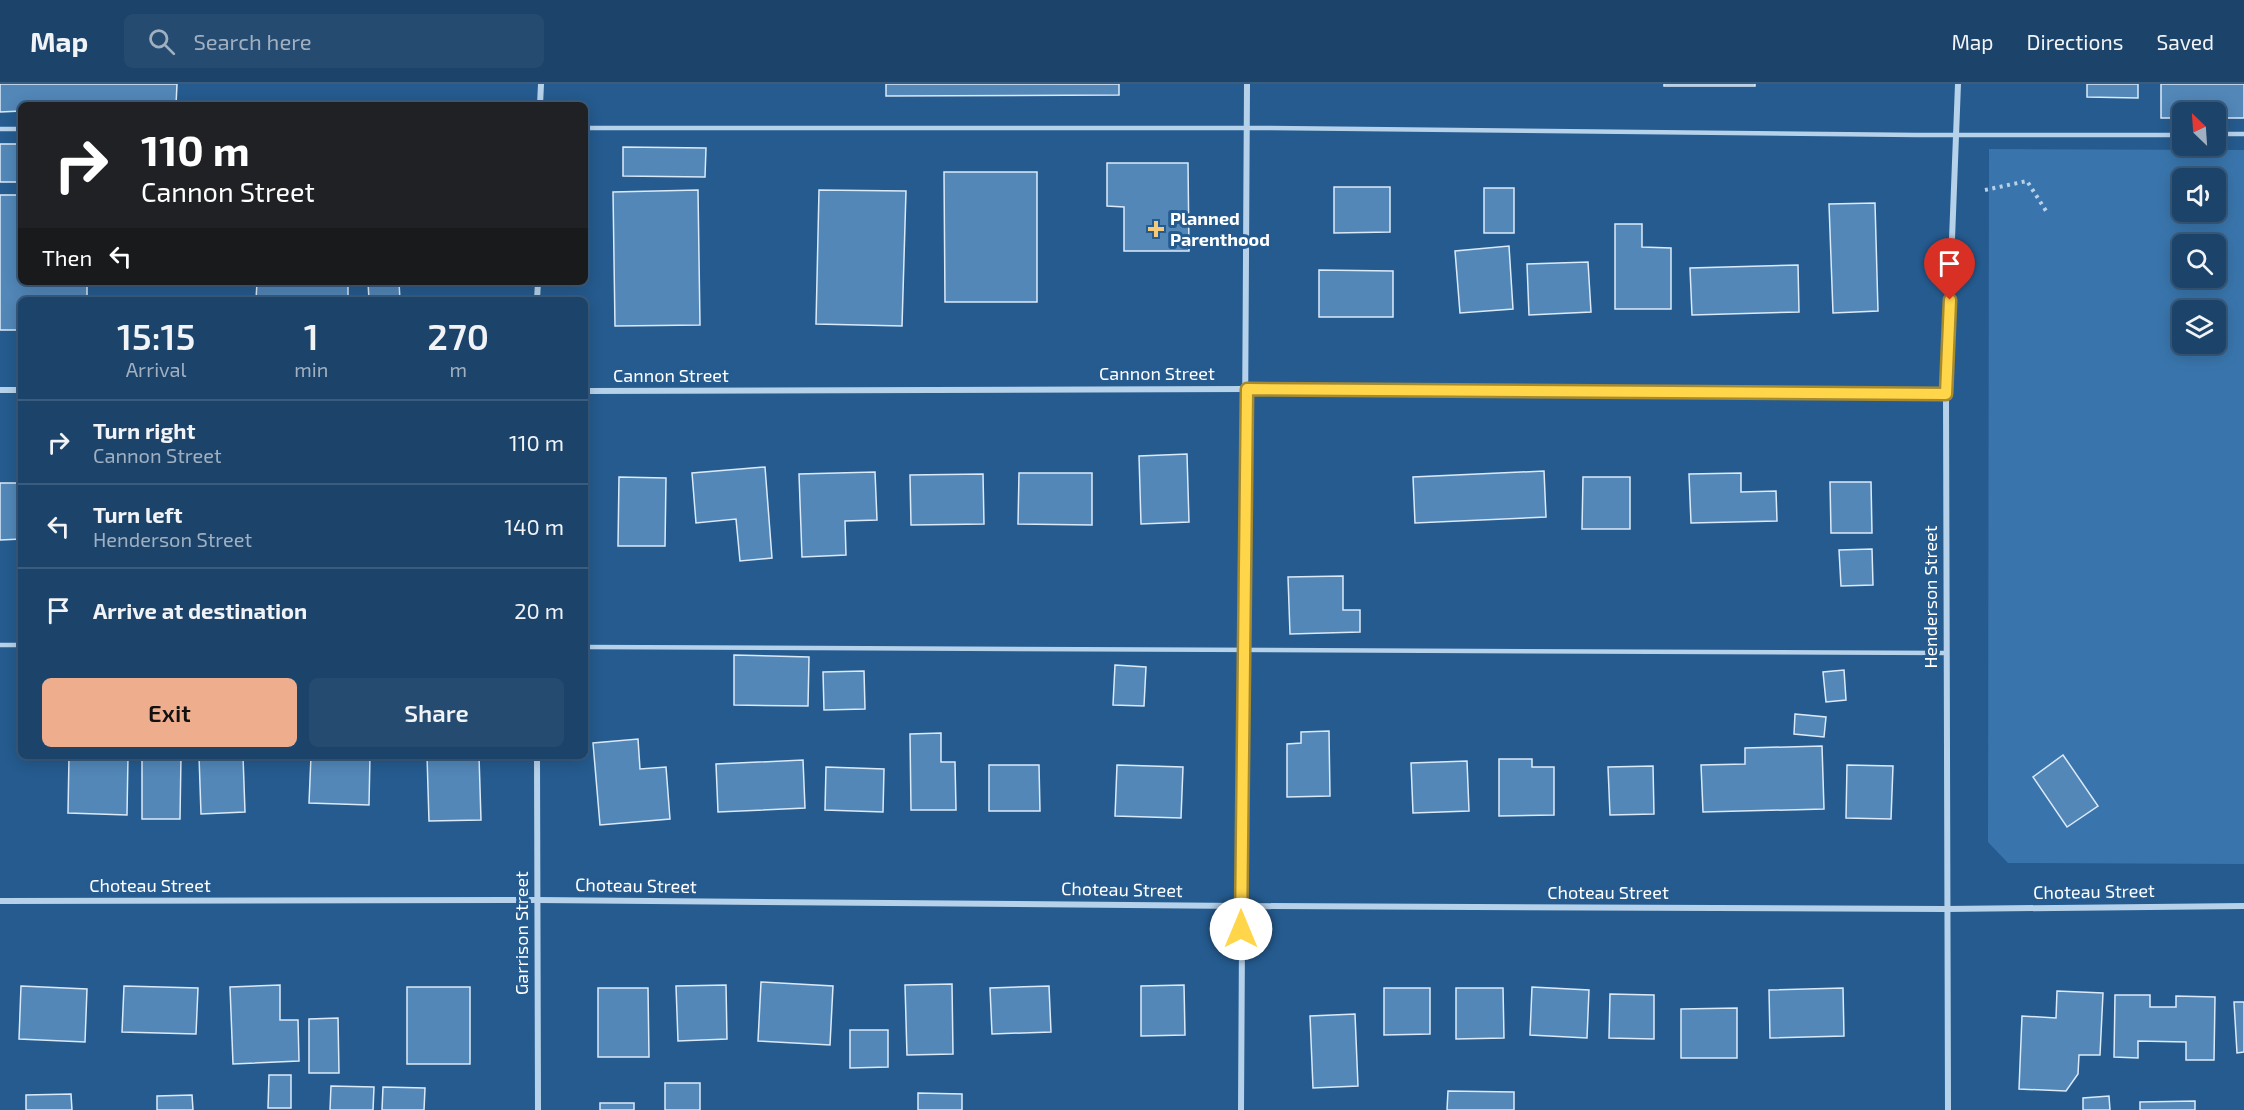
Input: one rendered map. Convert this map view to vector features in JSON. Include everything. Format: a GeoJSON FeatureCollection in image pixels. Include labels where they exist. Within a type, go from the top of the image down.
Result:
{"type":"FeatureCollection","features":[{"type":"Feature","properties":{"kind":"street"},"geometry":{"type":"LineString","coordinates":[[540,102],[541,84]]}},
{"type":"Feature","properties":{"kind":"street"},"geometry":{"type":"LineString","coordinates":[[1241,1110],[1247,84]]}},
{"type":"Feature","properties":{"kind":"street","name":"Henderson Street"},"geometry":{"type":"LineString","coordinates":[[1948,1110],[1946,394],[1958,84]]}},
{"type":"Feature","properties":{"kind":"street","name":"Cannon Street"},"geometry":{"type":"LineString","coordinates":[[588,391],[1247,389],[1946,394]]}},
{"type":"Feature","properties":{"kind":"street"},"geometry":{"type":"LineString","coordinates":[[0,390],[18,390]]}},
{"type":"Feature","properties":{"kind":"street","name":"Garrison Street"},"geometry":{"type":"LineString","coordinates":[[537,759],[538,1110]]}},
{"type":"Feature","properties":{"kind":"street","name":"Choteau Street"},"geometry":{"type":"LineString","coordinates":[[0,901],[537,900],[1946,909],[2244,906]]}},
{"type":"Feature","properties":{"kind":"lane"},"geometry":{"type":"LineString","coordinates":[[588,128],[1247,129],[2172,135]]}},
{"type":"Feature","properties":{"kind":"lane"},"geometry":{"type":"LineString","coordinates":[[0,129],[18,129]]}},
{"type":"Feature","properties":{"kind":"lane"},"geometry":{"type":"LineString","coordinates":[[2226,135],[2244,134]]}},
{"type":"Feature","properties":{"kind":"lane"},"geometry":{"type":"LineString","coordinates":[[0,645],[18,645]]}},
{"type":"Feature","properties":{"kind":"lane"},"geometry":{"type":"LineString","coordinates":[[588,647],[1946,653]]}},
{"type":"Feature","properties":{"kind":"path"},"geometry":{"type":"LineString","coordinates":[[1984,190],[2027,180],[2048,214]]}},
{"type":"Feature","properties":{"kind":"shaded area"},"geometry":{"type":"Polygon","coordinates":[[[1989,149],[2172,150],[2172,156],[2226,156],[2226,150],[2244,150],[2244,864],[2008,863],[1988,842],[1989,149]]]}},
{"type":"Feature","properties":{"kind":"building"},"geometry":{"type":"Polygon","coordinates":[[[0,84],[177,84],[176,102],[18,102],[18,111],[0,112],[0,84]]]}},
{"type":"Feature","properties":{"kind":"building"},"geometry":{"type":"Polygon","coordinates":[[[886,84],[1119,84],[1119,95],[886,96],[886,84]]]}},
{"type":"Feature","properties":{"kind":"building"},"geometry":{"type":"Polygon","coordinates":[[[1664,84],[1755,84],[1755,86],[1664,86],[1664,84]]]}},
{"type":"Feature","properties":{"kind":"building"},"geometry":{"type":"Polygon","coordinates":[[[2087,84],[2138,84],[2138,98],[2087,97],[2087,84]]]}},
{"type":"Feature","properties":{"kind":"building"},"geometry":{"type":"Polygon","coordinates":[[[2161,84],[2244,84],[2244,118],[2226,118],[2226,102],[2172,102],[2172,118],[2161,118],[2161,84]]]}},
{"type":"Feature","properties":{"kind":"building"},"geometry":{"type":"Polygon","coordinates":[[[0,144],[18,144],[18,182],[0,182],[0,144]]]}},
{"type":"Feature","properties":{"kind":"building"},"geometry":{"type":"Polygon","coordinates":[[[623,147],[706,148],[705,177],[623,176],[623,147]]]}},
{"type":"Feature","properties":{"kind":"building","name":"Planned Parenthood"},"geometry":{"type":"Polygon","coordinates":[[[1107,163],[1188,163],[1189,251],[1124,251],[1124,207],[1107,206],[1107,163]]]}},
{"type":"Feature","properties":{"kind":"building"},"geometry":{"type":"Polygon","coordinates":[[[944,172],[1037,172],[1037,302],[945,302],[944,172]]]}},
{"type":"Feature","properties":{"kind":"building"},"geometry":{"type":"Polygon","coordinates":[[[1334,187],[1390,187],[1390,232],[1334,233],[1334,187]]]}},
{"type":"Feature","properties":{"kind":"building"},"geometry":{"type":"Polygon","coordinates":[[[1484,188],[1514,188],[1514,233],[1484,233],[1484,188]]]}},
{"type":"Feature","properties":{"kind":"building"},"geometry":{"type":"Polygon","coordinates":[[[698,190],[700,325],[615,326],[613,192],[698,190]]]}},
{"type":"Feature","properties":{"kind":"building"},"geometry":{"type":"Polygon","coordinates":[[[819,190],[906,191],[902,326],[816,324],[819,190]]]}},
{"type":"Feature","properties":{"kind":"building"},"geometry":{"type":"Polygon","coordinates":[[[0,195],[18,195],[18,285],[87,285],[87,297],[18,297],[18,330],[0,330],[0,195]]]}},
{"type":"Feature","properties":{"kind":"building"},"geometry":{"type":"Polygon","coordinates":[[[1875,203],[1878,311],[1833,313],[1829,204],[1875,203]]]}},
{"type":"Feature","properties":{"kind":"building"},"geometry":{"type":"Polygon","coordinates":[[[1615,224],[1642,224],[1642,247],[1671,248],[1671,309],[1615,309],[1615,224]]]}},
{"type":"Feature","properties":{"kind":"building"},"geometry":{"type":"Polygon","coordinates":[[[1509,246],[1513,309],[1460,313],[1455,251],[1509,246]]]}},
{"type":"Feature","properties":{"kind":"building"},"geometry":{"type":"Polygon","coordinates":[[[1588,262],[1591,312],[1529,315],[1527,264],[1588,262]]]}},
{"type":"Feature","properties":{"kind":"building"},"geometry":{"type":"Polygon","coordinates":[[[1798,265],[1799,312],[1692,315],[1690,268],[1798,265]]]}},
{"type":"Feature","properties":{"kind":"building"},"geometry":{"type":"Polygon","coordinates":[[[1319,270],[1393,271],[1393,317],[1319,317],[1319,270]]]}},
{"type":"Feature","properties":{"kind":"building"},"geometry":{"type":"Polygon","coordinates":[[[257,285],[348,285],[348,297],[256,297],[257,285]]]}},
{"type":"Feature","properties":{"kind":"building"},"geometry":{"type":"Polygon","coordinates":[[[368,285],[399,285],[400,297],[369,297],[368,285]]]}},
{"type":"Feature","properties":{"kind":"building"},"geometry":{"type":"Polygon","coordinates":[[[1187,454],[1189,522],[1141,524],[1139,456],[1187,454]]]}},
{"type":"Feature","properties":{"kind":"building"},"geometry":{"type":"Polygon","coordinates":[[[765,467],[772,558],[740,561],[736,519],[696,523],[692,473],[765,467]]]}},
{"type":"Feature","properties":{"kind":"building"},"geometry":{"type":"Polygon","coordinates":[[[1544,471],[1546,517],[1415,523],[1413,477],[1544,471]]]}},
{"type":"Feature","properties":{"kind":"building"},"geometry":{"type":"Polygon","coordinates":[[[875,472],[877,520],[845,521],[846,555],[802,557],[799,474],[875,472]]]}},
{"type":"Feature","properties":{"kind":"building"},"geometry":{"type":"Polygon","coordinates":[[[1019,473],[1092,473],[1092,525],[1018,524],[1019,473]]]}},
{"type":"Feature","properties":{"kind":"building"},"geometry":{"type":"Polygon","coordinates":[[[1741,473],[1741,492],[1776,491],[1777,521],[1691,523],[1689,474],[1741,473]]]}},
{"type":"Feature","properties":{"kind":"building"},"geometry":{"type":"Polygon","coordinates":[[[983,474],[984,524],[911,525],[910,475],[983,474]]]}},
{"type":"Feature","properties":{"kind":"building"},"geometry":{"type":"Polygon","coordinates":[[[619,477],[666,478],[665,546],[618,546],[619,477]]]}},
{"type":"Feature","properties":{"kind":"building"},"geometry":{"type":"Polygon","coordinates":[[[1583,477],[1630,477],[1630,529],[1582,529],[1583,477]]]}},
{"type":"Feature","properties":{"kind":"building"},"geometry":{"type":"Polygon","coordinates":[[[1830,482],[1871,482],[1872,533],[1831,533],[1830,482]]]}},
{"type":"Feature","properties":{"kind":"building"},"geometry":{"type":"Polygon","coordinates":[[[0,483],[18,483],[18,539],[0,540],[0,483]]]}},
{"type":"Feature","properties":{"kind":"building"},"geometry":{"type":"Polygon","coordinates":[[[1872,549],[1873,585],[1841,586],[1839,550],[1872,549]]]}},
{"type":"Feature","properties":{"kind":"building"},"geometry":{"type":"Polygon","coordinates":[[[1343,576],[1343,610],[1360,610],[1360,632],[1290,634],[1288,577],[1343,576]]]}},
{"type":"Feature","properties":{"kind":"building"},"geometry":{"type":"Polygon","coordinates":[[[734,655],[809,657],[808,706],[734,705],[734,655]]]}},
{"type":"Feature","properties":{"kind":"building"},"geometry":{"type":"Polygon","coordinates":[[[1115,665],[1146,667],[1144,706],[1113,705],[1115,665]]]}},
{"type":"Feature","properties":{"kind":"building"},"geometry":{"type":"Polygon","coordinates":[[[1844,670],[1846,700],[1826,702],[1823,672],[1844,670]]]}},
{"type":"Feature","properties":{"kind":"building"},"geometry":{"type":"Polygon","coordinates":[[[864,671],[865,709],[824,710],[823,672],[864,671]]]}},
{"type":"Feature","properties":{"kind":"building"},"geometry":{"type":"Polygon","coordinates":[[[1795,714],[1826,717],[1824,737],[1794,734],[1795,714]]]}},
{"type":"Feature","properties":{"kind":"building"},"geometry":{"type":"Polygon","coordinates":[[[1329,731],[1330,796],[1287,797],[1287,744],[1301,743],[1301,732],[1329,731]]]}},
{"type":"Feature","properties":{"kind":"building"},"geometry":{"type":"Polygon","coordinates":[[[941,733],[941,762],[955,762],[956,810],[911,810],[910,734],[941,733]]]}},
{"type":"Feature","properties":{"kind":"building"},"geometry":{"type":"Polygon","coordinates":[[[638,739],[640,769],[666,767],[670,819],[600,825],[593,743],[638,739]]]}},
{"type":"Feature","properties":{"kind":"building"},"geometry":{"type":"Polygon","coordinates":[[[1822,746],[1824,809],[1703,812],[1701,765],[1745,764],[1745,748],[1822,746]]]}},
{"type":"Feature","properties":{"kind":"building"},"geometry":{"type":"Polygon","coordinates":[[[2063,755],[2098,806],[2067,827],[2033,777],[2063,755]]]}},
{"type":"Feature","properties":{"kind":"building"},"geometry":{"type":"Polygon","coordinates":[[[69,759],[128,759],[127,815],[68,813],[69,759]]]}},
{"type":"Feature","properties":{"kind":"building"},"geometry":{"type":"Polygon","coordinates":[[[142,759],[181,759],[180,819],[142,819],[142,759]]]}},
{"type":"Feature","properties":{"kind":"building"},"geometry":{"type":"Polygon","coordinates":[[[199,759],[243,759],[245,812],[201,814],[199,759]]]}},
{"type":"Feature","properties":{"kind":"building"},"geometry":{"type":"Polygon","coordinates":[[[311,759],[370,759],[369,805],[309,803],[311,759]]]}},
{"type":"Feature","properties":{"kind":"building"},"geometry":{"type":"Polygon","coordinates":[[[427,759],[479,759],[481,820],[429,821],[427,759]]]}},
{"type":"Feature","properties":{"kind":"building"},"geometry":{"type":"Polygon","coordinates":[[[1499,759],[1532,759],[1532,767],[1554,767],[1554,815],[1499,816],[1499,759]]]}},
{"type":"Feature","properties":{"kind":"building"},"geometry":{"type":"Polygon","coordinates":[[[803,760],[805,808],[718,812],[716,764],[803,760]]]}},
{"type":"Feature","properties":{"kind":"building"},"geometry":{"type":"Polygon","coordinates":[[[1467,761],[1469,811],[1413,813],[1411,763],[1467,761]]]}},
{"type":"Feature","properties":{"kind":"building"},"geometry":{"type":"Polygon","coordinates":[[[989,765],[1039,765],[1040,811],[989,811],[989,765]]]}},
{"type":"Feature","properties":{"kind":"building"},"geometry":{"type":"Polygon","coordinates":[[[1117,765],[1183,767],[1181,818],[1115,816],[1117,765]]]}},
{"type":"Feature","properties":{"kind":"building"},"geometry":{"type":"Polygon","coordinates":[[[1847,765],[1893,766],[1891,819],[1846,818],[1847,765]]]}},
{"type":"Feature","properties":{"kind":"building"},"geometry":{"type":"Polygon","coordinates":[[[1653,766],[1654,814],[1610,815],[1608,767],[1653,766]]]}},
{"type":"Feature","properties":{"kind":"building"},"geometry":{"type":"Polygon","coordinates":[[[826,767],[884,769],[883,812],[825,810],[826,767]]]}},
{"type":"Feature","properties":{"kind":"building"},"geometry":{"type":"Polygon","coordinates":[[[761,982],[833,986],[830,1045],[758,1041],[761,982]]]}},
{"type":"Feature","properties":{"kind":"building"},"geometry":{"type":"Polygon","coordinates":[[[952,984],[953,1054],[907,1055],[905,985],[952,984]]]}},
{"type":"Feature","properties":{"kind":"building"},"geometry":{"type":"Polygon","coordinates":[[[280,985],[280,1020],[298,1020],[299,1061],[233,1064],[230,987],[280,985]]]}},
{"type":"Feature","properties":{"kind":"building"},"geometry":{"type":"Polygon","coordinates":[[[726,985],[727,1039],[678,1041],[676,986],[726,985]]]}},
{"type":"Feature","properties":{"kind":"building"},"geometry":{"type":"Polygon","coordinates":[[[1184,985],[1185,1035],[1141,1036],[1141,986],[1184,985]]]}},
{"type":"Feature","properties":{"kind":"building"},"geometry":{"type":"Polygon","coordinates":[[[21,986],[87,989],[85,1042],[19,1039],[21,986]]]}},
{"type":"Feature","properties":{"kind":"building"},"geometry":{"type":"Polygon","coordinates":[[[124,986],[198,988],[196,1034],[122,1032],[124,986]]]}},
{"type":"Feature","properties":{"kind":"building"},"geometry":{"type":"Polygon","coordinates":[[[1049,986],[1051,1032],[992,1034],[990,988],[1049,986]]]}},
{"type":"Feature","properties":{"kind":"building"},"geometry":{"type":"Polygon","coordinates":[[[407,987],[470,987],[470,1064],[407,1064],[407,987]]]}},
{"type":"Feature","properties":{"kind":"building"},"geometry":{"type":"Polygon","coordinates":[[[1532,987],[1589,990],[1587,1038],[1530,1035],[1532,987]]]}},
{"type":"Feature","properties":{"kind":"building"},"geometry":{"type":"Polygon","coordinates":[[[598,988],[648,988],[649,1057],[598,1057],[598,988]]]}},
{"type":"Feature","properties":{"kind":"building"},"geometry":{"type":"Polygon","coordinates":[[[1384,988],[1430,988],[1430,1034],[1384,1035],[1384,988]]]}},
{"type":"Feature","properties":{"kind":"building"},"geometry":{"type":"Polygon","coordinates":[[[1456,988],[1503,988],[1504,1038],[1456,1039],[1456,988]]]}},
{"type":"Feature","properties":{"kind":"building"},"geometry":{"type":"Polygon","coordinates":[[[1843,988],[1844,1036],[1770,1038],[1769,990],[1843,988]]]}},
{"type":"Feature","properties":{"kind":"building"},"geometry":{"type":"Polygon","coordinates":[[[2057,991],[2103,993],[2100,1055],[2079,1055],[2078,1074],[2066,1091],[2019,1089],[2022,1016],[2056,1018],[2057,991]]]}},
{"type":"Feature","properties":{"kind":"building"},"geometry":{"type":"Polygon","coordinates":[[[1610,994],[1654,995],[1654,1039],[1609,1038],[1610,994]]]}},
{"type":"Feature","properties":{"kind":"building"},"geometry":{"type":"Polygon","coordinates":[[[2115,995],[2150,995],[2150,1007],[2176,1007],[2176,996],[2215,997],[2214,1060],[2186,1060],[2186,1042],[2138,1041],[2138,1058],[2114,1057],[2115,995]]]}},
{"type":"Feature","properties":{"kind":"building"},"geometry":{"type":"Polygon","coordinates":[[[2234,1002],[2244,1002],[2244,1052],[2237,1053],[2234,1002]]]}},
{"type":"Feature","properties":{"kind":"building"},"geometry":{"type":"Polygon","coordinates":[[[1737,1008],[1737,1058],[1681,1058],[1681,1009],[1737,1008]]]}},
{"type":"Feature","properties":{"kind":"building"},"geometry":{"type":"Polygon","coordinates":[[[1355,1014],[1358,1086],[1313,1088],[1310,1016],[1355,1014]]]}},
{"type":"Feature","properties":{"kind":"building"},"geometry":{"type":"Polygon","coordinates":[[[338,1018],[339,1073],[309,1073],[309,1019],[338,1018]]]}},
{"type":"Feature","properties":{"kind":"building"},"geometry":{"type":"Polygon","coordinates":[[[850,1030],[888,1030],[888,1067],[850,1068],[850,1030]]]}},
{"type":"Feature","properties":{"kind":"building"},"geometry":{"type":"Polygon","coordinates":[[[269,1075],[291,1075],[291,1108],[268,1108],[269,1075]]]}},
{"type":"Feature","properties":{"kind":"building"},"geometry":{"type":"Polygon","coordinates":[[[665,1083],[700,1083],[700,1110],[665,1110],[665,1083]]]}},
{"type":"Feature","properties":{"kind":"building"},"geometry":{"type":"Polygon","coordinates":[[[331,1086],[374,1087],[373,1110],[330,1110],[331,1086]]]}},
{"type":"Feature","properties":{"kind":"building"},"geometry":{"type":"Polygon","coordinates":[[[383,1087],[425,1088],[424,1110],[382,1110],[383,1087]]]}},
{"type":"Feature","properties":{"kind":"building"},"geometry":{"type":"Polygon","coordinates":[[[1448,1091],[1514,1092],[1514,1110],[1447,1110],[1448,1091]]]}},
{"type":"Feature","properties":{"kind":"building"},"geometry":{"type":"Polygon","coordinates":[[[918,1093],[962,1094],[962,1110],[918,1110],[918,1093]]]}},
{"type":"Feature","properties":{"kind":"building"},"geometry":{"type":"Polygon","coordinates":[[[71,1094],[72,1110],[26,1110],[26,1095],[71,1094]]]}},
{"type":"Feature","properties":{"kind":"building"},"geometry":{"type":"Polygon","coordinates":[[[192,1095],[193,1110],[157,1110],[157,1096],[192,1095]]]}},
{"type":"Feature","properties":{"kind":"building"},"geometry":{"type":"Polygon","coordinates":[[[2109,1096],[2110,1110],[2083,1110],[2083,1098],[2109,1096]]]}},
{"type":"Feature","properties":{"kind":"building"},"geometry":{"type":"Polygon","coordinates":[[[2195,1101],[2195,1110],[2140,1110],[2140,1102],[2195,1101]]]}},
{"type":"Feature","properties":{"kind":"building"},"geometry":{"type":"Polygon","coordinates":[[[600,1103],[634,1103],[634,1110],[600,1110],[600,1103]]]}},
{"type":"Feature","properties":{"kind":"place","name":"Planned Parenthood"},"geometry":{"type":"Point","coordinates":[1156,229]}},
{"type":"Feature","properties":{"kind":"route"},"geometry":{"type":"LineString","coordinates":[[1241,929],[1247,389],[1946,394],[1950,300]]}}]}
